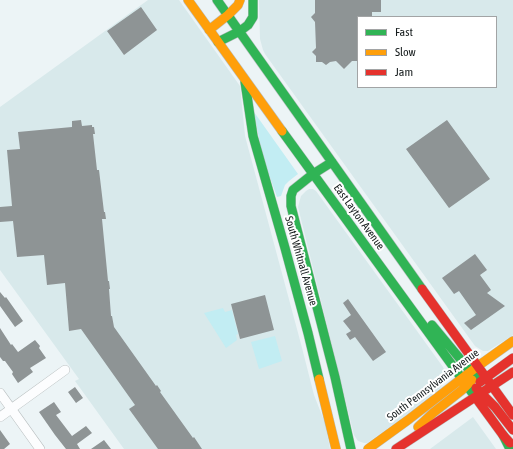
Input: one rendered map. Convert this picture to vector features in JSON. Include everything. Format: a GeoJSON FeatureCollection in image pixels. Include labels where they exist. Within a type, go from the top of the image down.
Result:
{"type":"FeatureCollection","features":[{"type":"Feature","properties":{"kind":"main road","name":"East Layton Avenue"},"geometry":{"type":"LineString","coordinates":[[188,0],[397,289],[474,383],[503,435],[513,446]]}},
{"type":"Feature","properties":{"kind":"main road","name":"East Layton Avenue"},"geometry":{"type":"LineString","coordinates":[[217,0],[478,366],[474,383]]}},
{"type":"Feature","properties":{"kind":"main road"},"geometry":{"type":"LineString","coordinates":[[209,30],[228,15],[238,5],[240,0]]}},
{"type":"Feature","properties":{"kind":"main road"},"geometry":{"type":"LineString","coordinates":[[218,42],[240,31],[248,25],[254,17],[253,0]]}},
{"type":"Feature","properties":{"kind":"main road","name":"South Whitnall Avenue"},"geometry":{"type":"LineString","coordinates":[[245,80],[253,136],[304,319],[336,449]]}},
{"type":"Feature","properties":{"kind":"main road","name":"South Whitnall Avenue"},"geometry":{"type":"LineString","coordinates":[[332,162],[313,174],[293,190],[291,196],[291,206],[336,377],[352,449]]}},
{"type":"Feature","properties":{"kind":"main road","name":"South Pennsylvania Avenue"},"geometry":{"type":"LineString","coordinates":[[396,449],[474,383],[478,366],[513,342]]}},
{"type":"Feature","properties":{"kind":"main road"},"geometry":{"type":"LineString","coordinates":[[396,449],[433,413],[474,383],[513,358]]}},
{"type":"Feature","properties":{"kind":"main road","name":"South Pennsylvania Avenue"},"geometry":{"type":"LineString","coordinates":[[368,449],[408,420],[474,383],[492,385],[513,372]]}},
{"type":"Feature","properties":{"kind":"main road"},"geometry":{"type":"LineString","coordinates":[[474,383],[513,430]]}},
{"type":"Feature","properties":{"kind":"main road"},"geometry":{"type":"LineString","coordinates":[[492,385],[513,415]]}},
{"type":"Feature","properties":{"kind":"main road"},"geometry":{"type":"LineString","coordinates":[[503,435],[510,449]]}},
{"type":"Feature","properties":{"kind":"street"},"geometry":{"type":"LineString","coordinates":[[0,417],[65,370]]}},
{"type":"Feature","properties":{"kind":"street"},"geometry":{"type":"LineString","coordinates":[[0,393],[40,449]]}},
{"type":"Feature","properties":{"kind":"shaded area"},"geometry":{"type":"Polygon","coordinates":[[[148,0],[179,0],[240,86],[245,136],[314,395],[325,423],[330,449],[124,449],[75,381],[79,379],[0,270],[0,107],[148,0]]]}},
{"type":"Feature","properties":{"kind":"shaded area"},"geometry":{"type":"Polygon","coordinates":[[[259,0],[513,0],[513,335],[488,351],[483,351],[475,346],[263,50],[260,39],[259,0]]]}},
{"type":"Feature","properties":{"kind":"shaded area"},"geometry":{"type":"Polygon","coordinates":[[[254,112],[298,174],[285,185],[281,196],[277,197],[262,155],[254,112]]]}},
{"type":"Feature","properties":{"kind":"shaded area"},"geometry":{"type":"Polygon","coordinates":[[[309,189],[316,191],[443,367],[446,374],[446,379],[440,388],[367,443],[358,441],[354,435],[298,207],[301,196],[309,189]]]}},
{"type":"Feature","properties":{"kind":"shaded area"},"geometry":{"type":"Polygon","coordinates":[[[223,308],[225,312],[232,310],[238,334],[236,335],[237,340],[226,348],[204,313],[223,308]]]}},
{"type":"Feature","properties":{"kind":"shaded area"},"geometry":{"type":"Polygon","coordinates":[[[275,336],[282,361],[259,369],[251,342],[275,336]]]}},
{"type":"Feature","properties":{"kind":"shaded area"},"geometry":{"type":"Polygon","coordinates":[[[473,417],[496,449],[430,449],[473,417]]]}},
{"type":"Feature","properties":{"kind":"building"},"geometry":{"type":"Polygon","coordinates":[[[315,0],[381,0],[381,12],[372,12],[372,16],[357,16],[357,61],[352,61],[344,69],[336,61],[330,62],[326,65],[322,62],[316,62],[316,56],[312,52],[316,48],[315,22],[311,17],[315,13],[315,0]]]}},
{"type":"Feature","properties":{"kind":"building"},"geometry":{"type":"Polygon","coordinates":[[[141,7],[157,30],[124,55],[107,31],[141,7]]]}},
{"type":"Feature","properties":{"kind":"building"},"geometry":{"type":"Polygon","coordinates":[[[81,120],[82,126],[92,125],[92,127],[94,127],[95,134],[93,134],[97,170],[99,170],[106,219],[102,219],[110,289],[111,316],[114,327],[202,449],[158,449],[129,409],[135,405],[81,329],[69,331],[65,283],[47,285],[44,255],[17,257],[13,221],[0,222],[0,207],[12,206],[7,150],[20,149],[18,132],[72,127],[72,121],[81,120]]]}},
{"type":"Feature","properties":{"kind":"building"},"geometry":{"type":"Polygon","coordinates":[[[447,120],[490,179],[449,208],[406,149],[447,120]]]}},
{"type":"Feature","properties":{"kind":"building"},"geometry":{"type":"Polygon","coordinates":[[[475,254],[487,270],[480,275],[491,290],[487,293],[505,306],[471,330],[464,323],[476,315],[459,291],[454,294],[442,278],[475,254]]]}},
{"type":"Feature","properties":{"kind":"building"},"geometry":{"type":"Polygon","coordinates":[[[0,292],[5,298],[6,297],[23,321],[15,327],[0,306],[0,292]]]}},
{"type":"Feature","properties":{"kind":"building"},"geometry":{"type":"Polygon","coordinates":[[[265,295],[274,330],[240,339],[231,304],[265,295]]]}},
{"type":"Feature","properties":{"kind":"building"},"geometry":{"type":"Polygon","coordinates":[[[348,299],[386,352],[373,361],[355,337],[350,340],[346,334],[351,331],[343,321],[351,315],[343,303],[348,299]]]}},
{"type":"Feature","properties":{"kind":"building"},"geometry":{"type":"Polygon","coordinates":[[[0,328],[11,345],[12,344],[18,352],[35,340],[46,358],[30,368],[33,372],[18,383],[12,374],[13,372],[0,357],[0,328]]]}},
{"type":"Feature","properties":{"kind":"building"},"geometry":{"type":"Polygon","coordinates":[[[75,387],[83,398],[76,403],[68,392],[75,387]]]}},
{"type":"Feature","properties":{"kind":"building"},"geometry":{"type":"Polygon","coordinates":[[[54,402],[61,412],[56,415],[72,436],[86,426],[92,433],[77,444],[80,449],[66,449],[39,412],[54,402]]]}},
{"type":"Feature","properties":{"kind":"building"},"geometry":{"type":"Polygon","coordinates":[[[0,430],[10,444],[4,449],[0,449],[0,430]]]}},
{"type":"Feature","properties":{"kind":"building"},"geometry":{"type":"Polygon","coordinates":[[[104,440],[111,449],[91,449],[104,440]]]}},
{"type":"Feature","properties":{"kind":"traffic: fast"},"geometry":{"type":"LineString","coordinates":[[217,0],[422,289]]}},
{"type":"Feature","properties":{"kind":"traffic: fast"},"geometry":{"type":"LineString","coordinates":[[218,42],[240,31],[248,25],[253,17],[253,0]]}},
{"type":"Feature","properties":{"kind":"traffic: fast"},"geometry":{"type":"LineString","coordinates":[[245,82],[253,136],[285,248],[319,379]]}},
{"type":"Feature","properties":{"kind":"traffic: fast"},"geometry":{"type":"LineString","coordinates":[[282,131],[476,398]]}},
{"type":"Feature","properties":{"kind":"traffic: fast"},"geometry":{"type":"LineString","coordinates":[[332,162],[313,174],[293,190],[291,196],[291,206],[335,377],[351,449]]}},
{"type":"Feature","properties":{"kind":"traffic: fast"},"geometry":{"type":"LineString","coordinates":[[432,325],[476,378]]}},
{"type":"Feature","properties":{"kind":"traffic: fast"},"geometry":{"type":"LineString","coordinates":[[503,435],[510,449]]}},
{"type":"Feature","properties":{"kind":"traffic: slow"},"geometry":{"type":"LineString","coordinates":[[188,0],[282,131]]}},
{"type":"Feature","properties":{"kind":"traffic: slow"},"geometry":{"type":"LineString","coordinates":[[209,30],[228,15],[238,5],[240,0]]}},
{"type":"Feature","properties":{"kind":"traffic: slow"},"geometry":{"type":"LineString","coordinates":[[368,449],[513,341]]}},
{"type":"Feature","properties":{"kind":"traffic: slow"},"geometry":{"type":"LineString","coordinates":[[319,379],[336,449]]}},
{"type":"Feature","properties":{"kind":"traffic: slow"},"geometry":{"type":"LineString","coordinates":[[418,427],[472,380]]}},
{"type":"Feature","properties":{"kind":"traffic: jam"},"geometry":{"type":"LineString","coordinates":[[422,289],[513,415]]}},
{"type":"Feature","properties":{"kind":"traffic: jam"},"geometry":{"type":"LineString","coordinates":[[480,382],[513,358]]}},
{"type":"Feature","properties":{"kind":"traffic: jam"},"geometry":{"type":"LineString","coordinates":[[396,449],[513,372]]}},
{"type":"Feature","properties":{"kind":"traffic: jam"},"geometry":{"type":"LineString","coordinates":[[476,388],[495,407],[513,430]]}},
{"type":"Feature","properties":{"kind":"traffic: jam"},"geometry":{"type":"LineString","coordinates":[[476,398],[510,443]]}}]}
